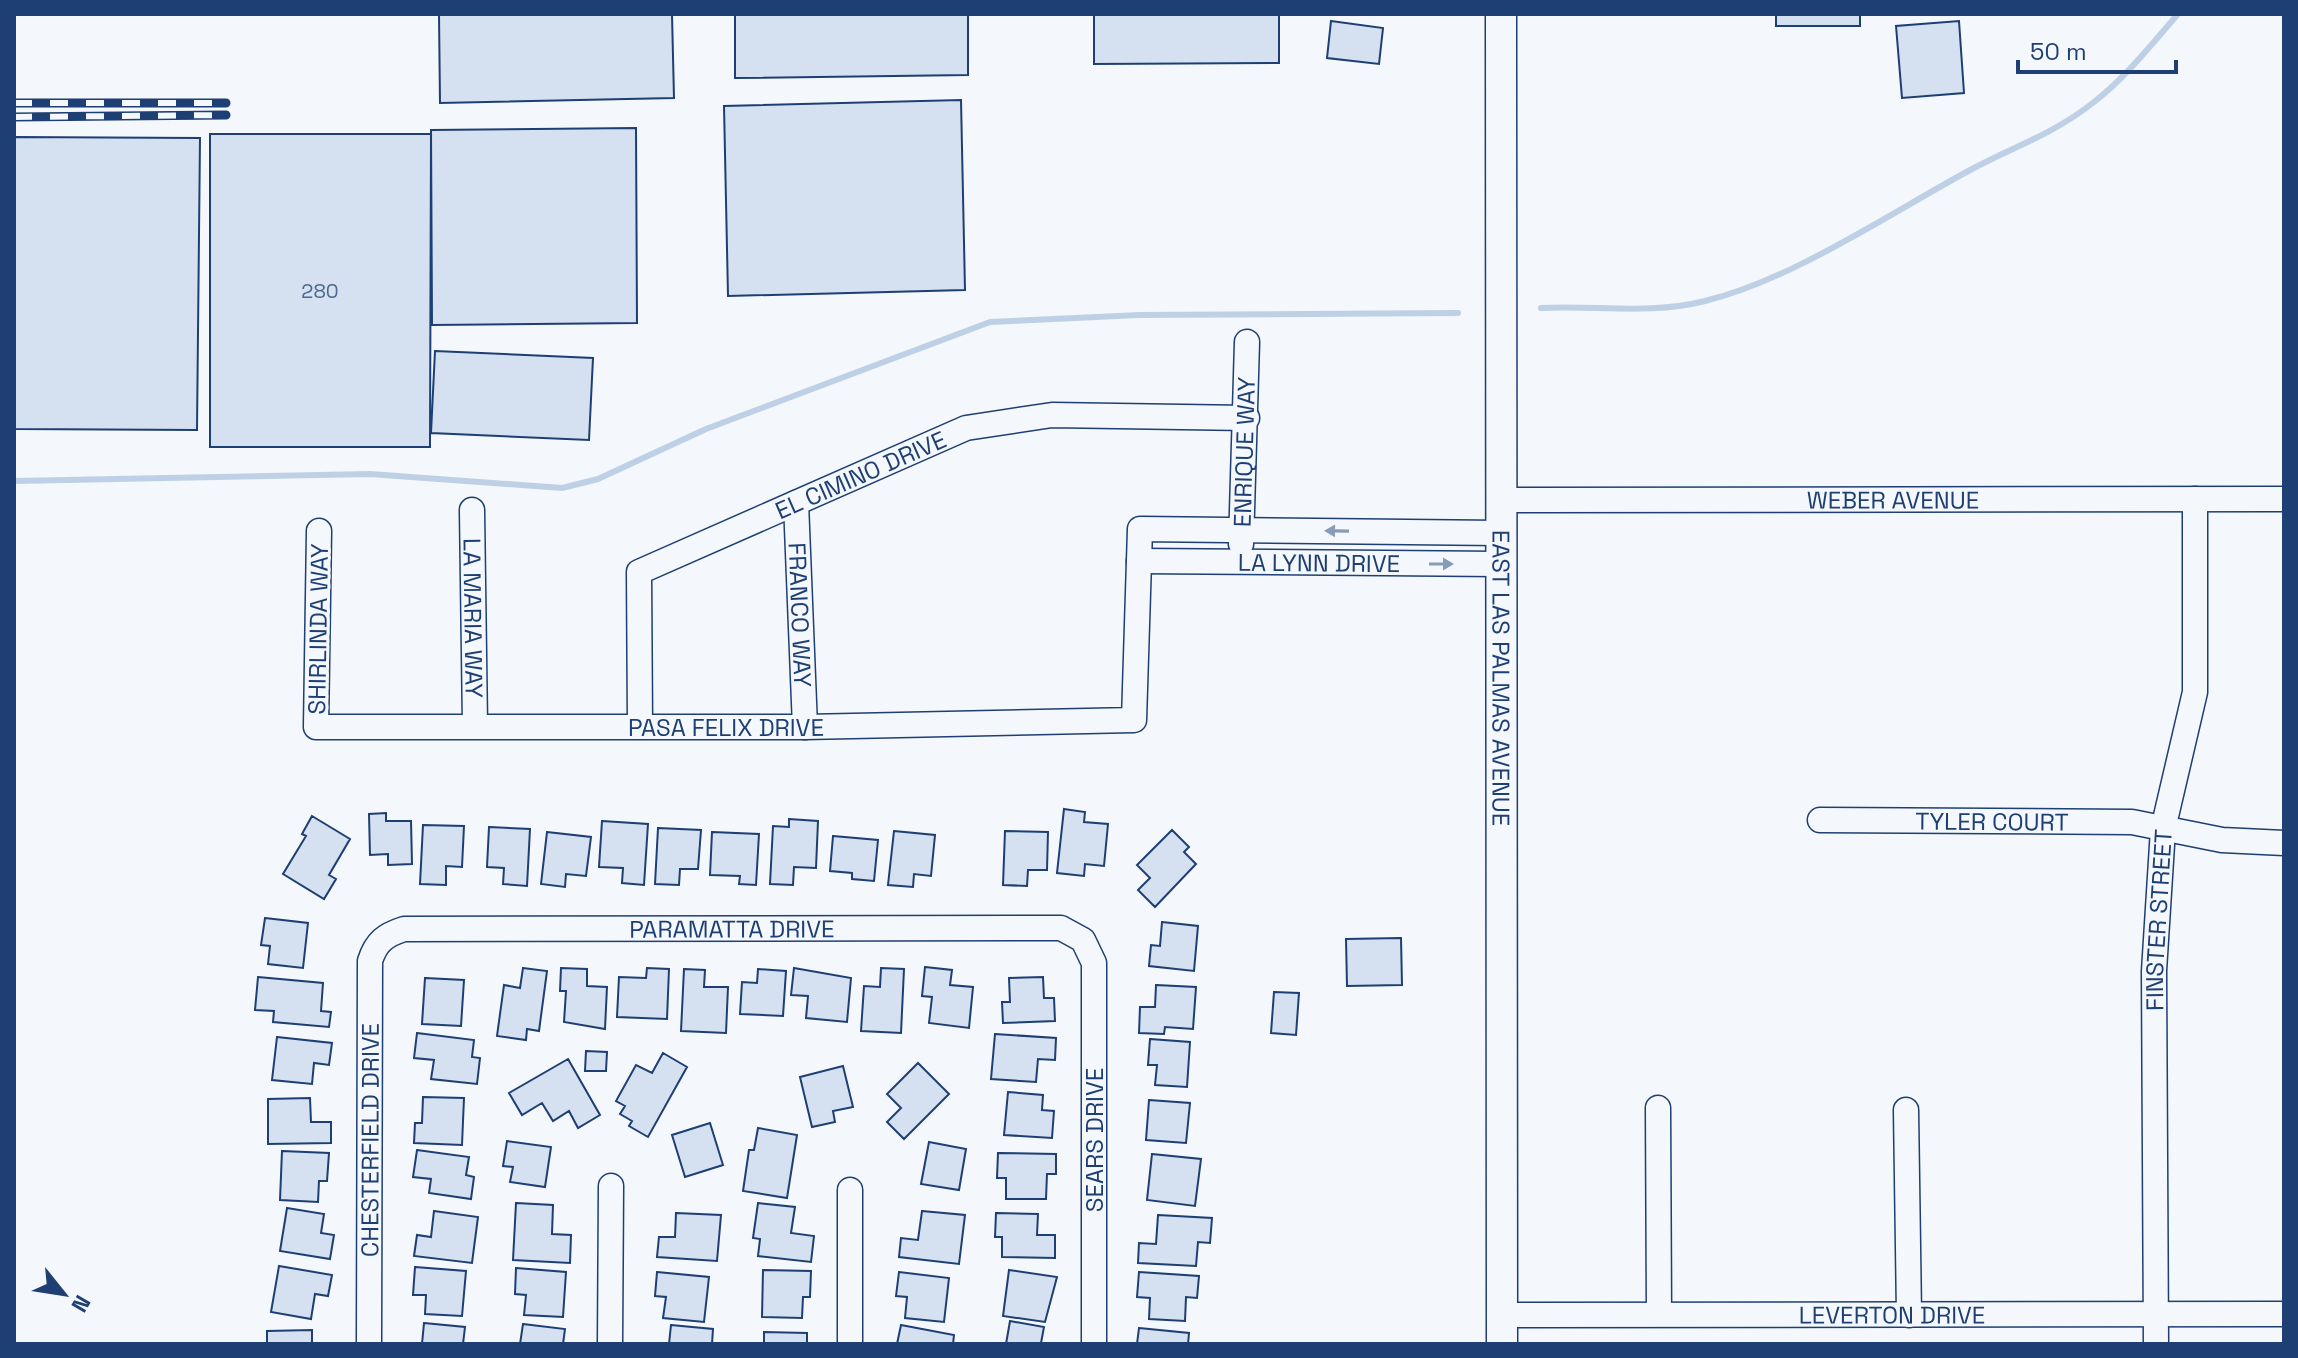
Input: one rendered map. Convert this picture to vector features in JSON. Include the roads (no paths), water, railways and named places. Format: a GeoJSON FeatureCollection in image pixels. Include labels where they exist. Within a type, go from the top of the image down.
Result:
{"type":"FeatureCollection","features":[{"type":"Feature","properties":{"kind":"main road","name":"EAST LAS PALMAS AVENUE"},"geometry":{"type":"LineString","coordinates":[[1501,14],[1499,564],[1502,1329]]}},
{"type":"Feature","properties":{"kind":"street","name":"ENRIQUE WAY"},"geometry":{"type":"LineString","coordinates":[[1241,562],[1247,342]]}},
{"type":"Feature","properties":{"kind":"street","name":"EL CIMINO DRIVE"},"geometry":{"type":"LineString","coordinates":[[640,726],[639,572],[966,428],[1052,415],[1247,418]]}},
{"type":"Feature","properties":{"kind":"street","name":"FINSTER STREET"},"geometry":{"type":"LineString","coordinates":[[2156,1344],[2154,971],[2163,829],[2195,692],[2195,499]]}},
{"type":"Feature","properties":{"kind":"street","name":"WEBER AVENUE"},"geometry":{"type":"LineString","coordinates":[[1501,500],[2284,499]]}},
{"type":"Feature","properties":{"kind":"street","name":"FRANCO WAY"},"geometry":{"type":"LineString","coordinates":[[796,503],[805,727]]}},
{"type":"Feature","properties":{"kind":"street","name":"LA MARIA WAY"},"geometry":{"type":"LineString","coordinates":[[472,510],[475,726]]}},
{"type":"Feature","properties":{"kind":"street","name":"LA LYNN DRIVE"},"geometry":{"type":"LineString","coordinates":[[1499,533],[1140,529],[1139,561],[1499,564]]}},
{"type":"Feature","properties":{"kind":"street","name":"SHIRLINDA WAY"},"geometry":{"type":"LineString","coordinates":[[316,727],[319,531]]}},
{"type":"Feature","properties":{"kind":"street","name":"PASA FELIX DRIVE"},"geometry":{"type":"LineString","coordinates":[[316,727],[805,727],[1134,720],[1139,561]]}},
{"type":"Feature","properties":{"kind":"street","name":"TYLER COURT"},"geometry":{"type":"LineString","coordinates":[[1820,820],[2132,822],[2222,840],[2284,843]]}},
{"type":"Feature","properties":{"kind":"street","name":"PARAMATTA DRIVE"},"geometry":{"type":"LineString","coordinates":[[381,940],[404,929],[1061,928],[1083,940]]}},
{"type":"Feature","properties":{"kind":"street","name":"CHESTERFIELD DRIVE"},"geometry":{"type":"LineString","coordinates":[[369,1344],[370,961],[381,940]]}},
{"type":"Feature","properties":{"kind":"street","name":"SEARS DRIVE"},"geometry":{"type":"LineString","coordinates":[[1083,940],[1094,963],[1094,1344]]}},
{"type":"Feature","properties":{"kind":"street"},"geometry":{"type":"LineString","coordinates":[[1658,1108],[1659,1314]]}},
{"type":"Feature","properties":{"kind":"street"},"geometry":{"type":"LineString","coordinates":[[1906,1110],[1909,1315]]}},
{"type":"Feature","properties":{"kind":"street"},"geometry":{"type":"LineString","coordinates":[[610,1344],[611,1186]]}},
{"type":"Feature","properties":{"kind":"street"},"geometry":{"type":"LineString","coordinates":[[850,1190],[850,1344]]}},
{"type":"Feature","properties":{"kind":"street","name":"LEVERTON DRIVE"},"geometry":{"type":"LineString","coordinates":[[1502,1329],[1659,1314],[2284,1314]]}},
{"type":"Feature","properties":{"kind":"waterway"},"geometry":{"type":"LineString","coordinates":[[1541,308],[1664,308],[1705,301],[1772,278],[2079,113],[2117,82],[2178,14]]}},
{"type":"Feature","properties":{"kind":"waterway"},"geometry":{"type":"LineString","coordinates":[[14,481],[370,474],[562,488],[598,479],[706,429],[990,322],[1139,315],[1458,313]]}},
{"type":"Feature","properties":{"kind":"railway"},"geometry":{"type":"LineString","coordinates":[[14,103],[226,103]]}},
{"type":"Feature","properties":{"kind":"railway"},"geometry":{"type":"LineString","coordinates":[[14,117],[226,115]]}}]}
